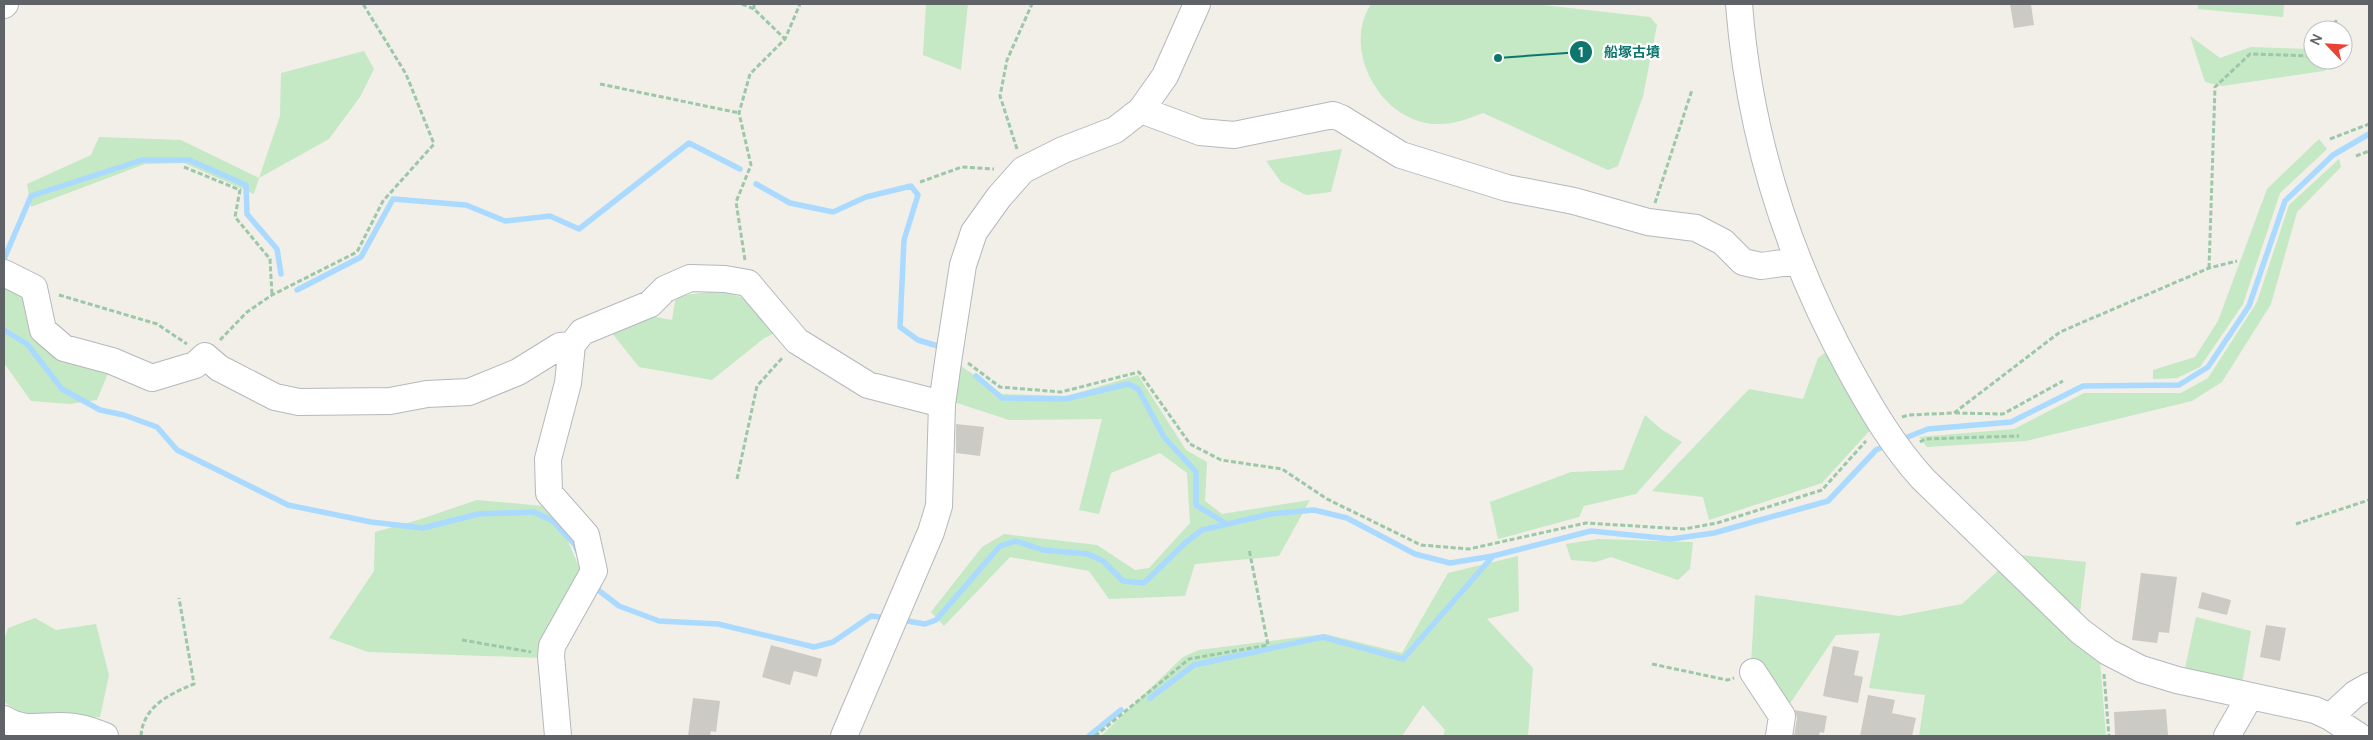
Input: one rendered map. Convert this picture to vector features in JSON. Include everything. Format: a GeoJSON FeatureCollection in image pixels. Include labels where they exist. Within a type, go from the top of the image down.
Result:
{"type":"FeatureCollection","features":[{"type":"Feature","properties":{"kind":"street"},"geometry":{"type":"LineString","coordinates":[[844,736],[931,532],[939,506],[942,404],[963,265],[974,232],[999,197],[1023,170],[1064,150],[1115,130],[1141,110],[1165,76],[1197,4]]}},
{"type":"Feature","properties":{"kind":"street"},"geometry":{"type":"LineString","coordinates":[[1739,4],[1750,83],[1765,158],[1779,210],[1797,261],[1817,307],[1881,425],[1900,454],[1923,479],[2080,631],[2108,652],[2141,669],[2176,680],[2315,710],[2330,716],[2359,736]]}},
{"type":"Feature","properties":{"kind":"street"},"geometry":{"type":"LineString","coordinates":[[1141,110],[1200,132],[1234,135],[1333,115],[1401,155],[1507,188],[1574,201],[1648,222],[1696,228],[1723,242],[1743,262],[1761,266],[1797,261]]}},
{"type":"Feature","properties":{"kind":"street"},"geometry":{"type":"LineString","coordinates":[[4,273],[34,288],[43,330],[64,348],[112,361],[152,378],[195,365],[205,356],[219,368],[275,396],[299,402],[390,401],[428,394],[469,392],[518,372],[560,346],[572,344]]}},
{"type":"Feature","properties":{"kind":"street"},"geometry":{"type":"LineString","coordinates":[[558,736],[551,656],[552,646],[590,580],[586,535],[549,493],[548,459],[568,383],[572,344],[582,332],[650,304],[665,289],[690,278],[726,279],[748,283],[797,341],[868,385],[942,404]]}},
{"type":"Feature","properties":{"kind":"street"},"geometry":{"type":"LineString","coordinates":[[1753,672],[1782,716],[1778,736]]}},
{"type":"Feature","properties":{"kind":"street"},"geometry":{"type":"LineString","coordinates":[[2330,716],[2355,694],[2369,686]]}},
{"type":"Feature","properties":{"kind":"street"},"geometry":{"type":"LineString","coordinates":[[2227,736],[2250,696]]}},
{"type":"Feature","properties":{"kind":"street"},"geometry":{"type":"LineString","coordinates":[[4,719],[12,724],[27,728],[65,726],[94,731],[105,736]]}},
{"type":"Feature","properties":{"kind":"path"},"geometry":{"type":"LineString","coordinates":[[34,288],[157,324],[205,356],[247,312],[272,295],[356,252],[383,201],[434,144],[406,74],[363,4]]}},
{"type":"Feature","properties":{"kind":"path"},"geometry":{"type":"LineString","coordinates":[[742,4],[754,9],[785,39]]}},
{"type":"Feature","properties":{"kind":"path"},"geometry":{"type":"LineString","coordinates":[[754,4],[754,9]]}},
{"type":"Feature","properties":{"kind":"path"},"geometry":{"type":"LineString","coordinates":[[748,283],[736,202],[751,165],[739,113],[750,74],[785,39],[800,4]]}},
{"type":"Feature","properties":{"kind":"path"},"geometry":{"type":"LineString","coordinates":[[920,182],[962,167],[1023,170],[1000,96],[1007,60],[1032,4]]}},
{"type":"Feature","properties":{"kind":"path"},"geometry":{"type":"LineString","coordinates":[[2209,268],[2215,86],[2250,54],[2303,56]]}},
{"type":"Feature","properties":{"kind":"path"},"geometry":{"type":"LineString","coordinates":[[600,84],[739,113]]}},
{"type":"Feature","properties":{"kind":"path"},"geometry":{"type":"LineString","coordinates":[[1648,222],[1692,90]]}},
{"type":"Feature","properties":{"kind":"path"},"geometry":{"type":"LineString","coordinates":[[2330,139],[2369,124]]}},
{"type":"Feature","properties":{"kind":"path"},"geometry":{"type":"LineString","coordinates":[[2356,156],[2369,151]]}},
{"type":"Feature","properties":{"kind":"path"},"geometry":{"type":"LineString","coordinates":[[184,167],[240,190],[236,217],[270,259],[272,295]]}},
{"type":"Feature","properties":{"kind":"path"},"geometry":{"type":"LineString","coordinates":[[1954,413],[2060,332],[2209,268],[2237,261]]}},
{"type":"Feature","properties":{"kind":"path"},"geometry":{"type":"LineString","coordinates":[[737,479],[757,386],[797,341]]}},
{"type":"Feature","properties":{"kind":"path"},"geometry":{"type":"LineString","coordinates":[[949,355],[971,364],[1000,387],[1044,391],[1061,392],[1139,372],[1190,444],[1221,460],[1282,469],[1327,499],[1421,545],[1469,549],[1586,523],[1684,529],[1717,523],[1822,490],[1881,425],[1908,415],[1954,413],[2003,414],[2063,381]]}},
{"type":"Feature","properties":{"kind":"path"},"geometry":{"type":"LineString","coordinates":[[1900,454],[1925,439],[2019,436]]}},
{"type":"Feature","properties":{"kind":"path"},"geometry":{"type":"LineString","coordinates":[[2296,524],[2369,500]]}},
{"type":"Feature","properties":{"kind":"path"},"geometry":{"type":"LineString","coordinates":[[1095,736],[1189,659],[1268,645],[1250,549]]}},
{"type":"Feature","properties":{"kind":"path"},"geometry":{"type":"LineString","coordinates":[[141,736],[150,713],[166,695],[194,684],[179,598]]}},
{"type":"Feature","properties":{"kind":"path"},"geometry":{"type":"LineString","coordinates":[[462,640],[551,656]]}},
{"type":"Feature","properties":{"kind":"path"},"geometry":{"type":"LineString","coordinates":[[2108,652],[2103,664],[2109,736]]}},
{"type":"Feature","properties":{"kind":"path"},"geometry":{"type":"LineString","coordinates":[[1652,664],[1727,680],[1753,672]]}},
{"type":"Feature","properties":{"kind":"green space"},"geometry":{"type":"Polygon","coordinates":[[[926,4],[968,4],[961,70],[923,55],[926,4]]]}},
{"type":"Feature","properties":{"kind":"green space"},"geometry":{"type":"Polygon","coordinates":[[[1371,4],[1534,4],[1650,17],[1657,25],[1643,96],[1618,166],[1608,170],[1483,113],[1454,123],[1435,124],[1416,120],[1398,110],[1383,97],[1371,80],[1364,61],[1361,42],[1363,22],[1371,4]]]}},
{"type":"Feature","properties":{"kind":"green space"},"geometry":{"type":"Polygon","coordinates":[[[2198,4],[2284,4],[2283,17],[2198,9],[2198,4]]]}},
{"type":"Feature","properties":{"kind":"green space"},"geometry":{"type":"Polygon","coordinates":[[[2190,36],[2220,58],[2251,47],[2303,49],[2303,70],[2326,70],[2222,86],[2205,82],[2190,36]]]}},
{"type":"Feature","properties":{"kind":"green space"},"geometry":{"type":"Polygon","coordinates":[[[364,51],[374,69],[360,97],[329,139],[259,178],[280,116],[281,73],[364,51]]]}},
{"type":"Feature","properties":{"kind":"green space"},"geometry":{"type":"Polygon","coordinates":[[[99,137],[181,140],[259,178],[254,194],[184,163],[145,164],[31,207],[27,184],[91,155],[99,137]]]}},
{"type":"Feature","properties":{"kind":"green space"},"geometry":{"type":"Polygon","coordinates":[[[2319,139],[2327,149],[2280,193],[2243,304],[2200,367],[2177,378],[2153,379],[2153,370],[2195,357],[2218,321],[2267,189],[2319,139]]]}},
{"type":"Feature","properties":{"kind":"green space"},"geometry":{"type":"Polygon","coordinates":[[[1342,149],[1331,192],[1306,195],[1281,182],[1266,161],[1342,149]]]}},
{"type":"Feature","properties":{"kind":"green space"},"geometry":{"type":"Polygon","coordinates":[[[2339,159],[2341,167],[2297,212],[2271,304],[2222,382],[2192,401],[2026,441],[1927,447],[1919,437],[2014,429],[2084,393],[2181,393],[2208,378],[2257,302],[2289,205],[2339,159]]]}},
{"type":"Feature","properties":{"kind":"green space"},"geometry":{"type":"Polygon","coordinates":[[[4,279],[27,289],[38,333],[111,366],[97,400],[70,404],[31,401],[4,363],[4,279]]]}},
{"type":"Feature","properties":{"kind":"green space"},"geometry":{"type":"Polygon","coordinates":[[[719,291],[753,300],[778,331],[763,339],[712,380],[639,367],[608,328],[640,314],[672,320],[676,296],[719,291]]]}},
{"type":"Feature","properties":{"kind":"green space"},"geometry":{"type":"Polygon","coordinates":[[[1829,350],[1872,428],[1822,483],[1709,520],[1703,497],[1652,491],[1749,389],[1803,399],[1818,358],[1829,350]]]}},
{"type":"Feature","properties":{"kind":"green space"},"geometry":{"type":"Polygon","coordinates":[[[958,364],[1002,394],[1067,396],[1138,375],[1186,450],[1207,462],[1205,501],[1222,514],[1310,500],[1279,556],[1195,564],[1185,596],[1109,599],[1089,571],[1010,557],[944,626],[931,612],[982,547],[1004,534],[1097,545],[1135,570],[1149,568],[1190,523],[1187,473],[1160,453],[1111,473],[1099,514],[1079,510],[1102,419],[1009,420],[954,402],[958,364]]]}},
{"type":"Feature","properties":{"kind":"green space"},"geometry":{"type":"Polygon","coordinates":[[[1645,415],[1661,429],[1682,442],[1636,494],[1584,506],[1579,517],[1498,539],[1490,502],[1571,472],[1623,470],[1645,415]]]}},
{"type":"Feature","properties":{"kind":"green space"},"geometry":{"type":"Polygon","coordinates":[[[477,500],[553,507],[583,576],[543,658],[368,652],[329,638],[374,571],[375,532],[477,500]]]}},
{"type":"Feature","properties":{"kind":"green space"},"geometry":{"type":"Polygon","coordinates":[[[1598,539],[1693,542],[1690,569],[1678,580],[1611,557],[1596,562],[1571,560],[1566,544],[1598,539]]]}},
{"type":"Feature","properties":{"kind":"green space"},"geometry":{"type":"Polygon","coordinates":[[[2020,555],[2086,562],[2080,613],[2020,555]]]}},
{"type":"Feature","properties":{"kind":"green space"},"geometry":{"type":"Polygon","coordinates":[[[1518,556],[1519,611],[1487,619],[1533,668],[1528,736],[1443,736],[1445,730],[1423,705],[1402,736],[1101,736],[1183,657],[1199,650],[1325,634],[1402,653],[1448,573],[1518,556]]]}},
{"type":"Feature","properties":{"kind":"green space"},"geometry":{"type":"Polygon","coordinates":[[[2002,567],[2100,660],[2106,736],[1919,736],[1925,695],[1869,688],[1880,633],[1836,635],[1785,711],[1751,665],[1755,595],[1899,616],[1962,604],[2002,567]]]}},
{"type":"Feature","properties":{"kind":"green space"},"geometry":{"type":"Polygon","coordinates":[[[2196,617],[2251,631],[2242,684],[2185,668],[2196,617]]]}},
{"type":"Feature","properties":{"kind":"green space"},"geometry":{"type":"Polygon","coordinates":[[[35,618],[56,630],[96,624],[109,675],[100,717],[29,718],[4,702],[4,640],[8,628],[35,618]]]}},
{"type":"Feature","properties":{"kind":"building"},"geometry":{"type":"Polygon","coordinates":[[[2010,4],[2031,4],[2034,25],[2014,28],[2010,4]]]}},
{"type":"Feature","properties":{"kind":"building"},"geometry":{"type":"Polygon","coordinates":[[[956,424],[984,427],[980,456],[956,453],[956,424]]]}},
{"type":"Feature","properties":{"kind":"building"},"geometry":{"type":"Polygon","coordinates":[[[2141,573],[2177,577],[2169,633],[2159,632],[2157,643],[2132,640],[2141,573]]]}},
{"type":"Feature","properties":{"kind":"building"},"geometry":{"type":"Polygon","coordinates":[[[2202,592],[2231,600],[2227,615],[2198,608],[2202,592]]]}},
{"type":"Feature","properties":{"kind":"building"},"geometry":{"type":"Polygon","coordinates":[[[2266,625],[2286,628],[2280,661],[2260,657],[2266,625]]]}},
{"type":"Feature","properties":{"kind":"building"},"geometry":{"type":"Polygon","coordinates":[[[771,645],[822,659],[817,677],[794,671],[790,685],[762,677],[771,645]]]}},
{"type":"Feature","properties":{"kind":"building"},"geometry":{"type":"Polygon","coordinates":[[[1833,646],[1859,651],[1854,675],[1863,677],[1858,703],[1823,696],[1833,646]]]}},
{"type":"Feature","properties":{"kind":"building"},"geometry":{"type":"Polygon","coordinates":[[[1868,695],[1895,700],[1892,713],[1916,718],[1912,736],[1860,736],[1868,695]]]}},
{"type":"Feature","properties":{"kind":"building"},"geometry":{"type":"Polygon","coordinates":[[[693,698],[720,701],[716,732],[711,731],[710,736],[688,736],[693,698]]]}},
{"type":"Feature","properties":{"kind":"building"},"geometry":{"type":"Polygon","coordinates":[[[2166,709],[2168,735],[2115,736],[2114,712],[2166,709]]]}},
{"type":"Feature","properties":{"kind":"building"},"geometry":{"type":"Polygon","coordinates":[[[1795,710],[1827,716],[1824,733],[1820,732],[1819,736],[1794,736],[1797,718],[1795,710]]]}},
{"type":"Feature","properties":{"kind":"waterway"},"geometry":{"type":"LineString","coordinates":[[1900,440],[1928,429],[2011,422],[2083,386],[2179,385],[2208,367],[2249,306],[2285,201],[2333,155],[2369,134]]}},
{"type":"Feature","properties":{"kind":"waterway"},"geometry":{"type":"LineString","coordinates":[[297,290],[361,257],[393,199],[466,205],[505,221],[550,216],[579,229],[689,143],[740,169]]}},
{"type":"Feature","properties":{"kind":"waterway"},"geometry":{"type":"LineString","coordinates":[[4,259],[31,196],[142,160],[189,160],[246,185],[247,214],[277,249],[281,274]]}},
{"type":"Feature","properties":{"kind":"waterway"},"geometry":{"type":"LineString","coordinates":[[756,184],[790,203],[833,212],[866,197],[911,186],[918,195],[904,240],[900,327],[918,340],[941,347]]}},
{"type":"Feature","properties":{"kind":"waterway"},"geometry":{"type":"LineString","coordinates":[[4,330],[27,344],[62,389],[100,410],[124,415],[157,427],[177,450],[288,505],[371,522],[423,528],[478,514],[534,512],[553,521],[575,545],[578,552]]}},
{"type":"Feature","properties":{"kind":"waterway"},"geometry":{"type":"LineString","coordinates":[[976,376],[1002,398],[1065,399],[1128,384],[1138,389],[1164,437],[1196,472],[1196,505],[1225,523]]}},
{"type":"Feature","properties":{"kind":"waterway"},"geometry":{"type":"LineString","coordinates":[[901,620],[925,624],[936,620],[1000,546],[1016,541],[1043,550],[1088,554],[1103,561],[1123,581],[1144,583],[1185,543],[1202,530],[1270,514],[1314,510],[1347,518],[1415,554],[1450,563],[1493,556],[1591,531],[1671,539],[1714,533],[1828,501],[1876,450],[1887,445]]}},
{"type":"Feature","properties":{"kind":"waterway"},"geometry":{"type":"LineString","coordinates":[[1150,698],[1194,665],[1323,637],[1403,659],[1493,556]]}},
{"type":"Feature","properties":{"kind":"waterway"},"geometry":{"type":"LineString","coordinates":[[593,586],[619,606],[659,621],[718,624],[814,647],[833,642],[871,616],[887,618]]}},
{"type":"Feature","properties":{"kind":"waterway"},"geometry":{"type":"LineString","coordinates":[[1089,736],[1121,710]]}},
{"type":"Feature","properties":{"kind":"place","name":"船塚古墳"},"geometry":{"type":"Point","coordinates":[1498,58]}}]}
